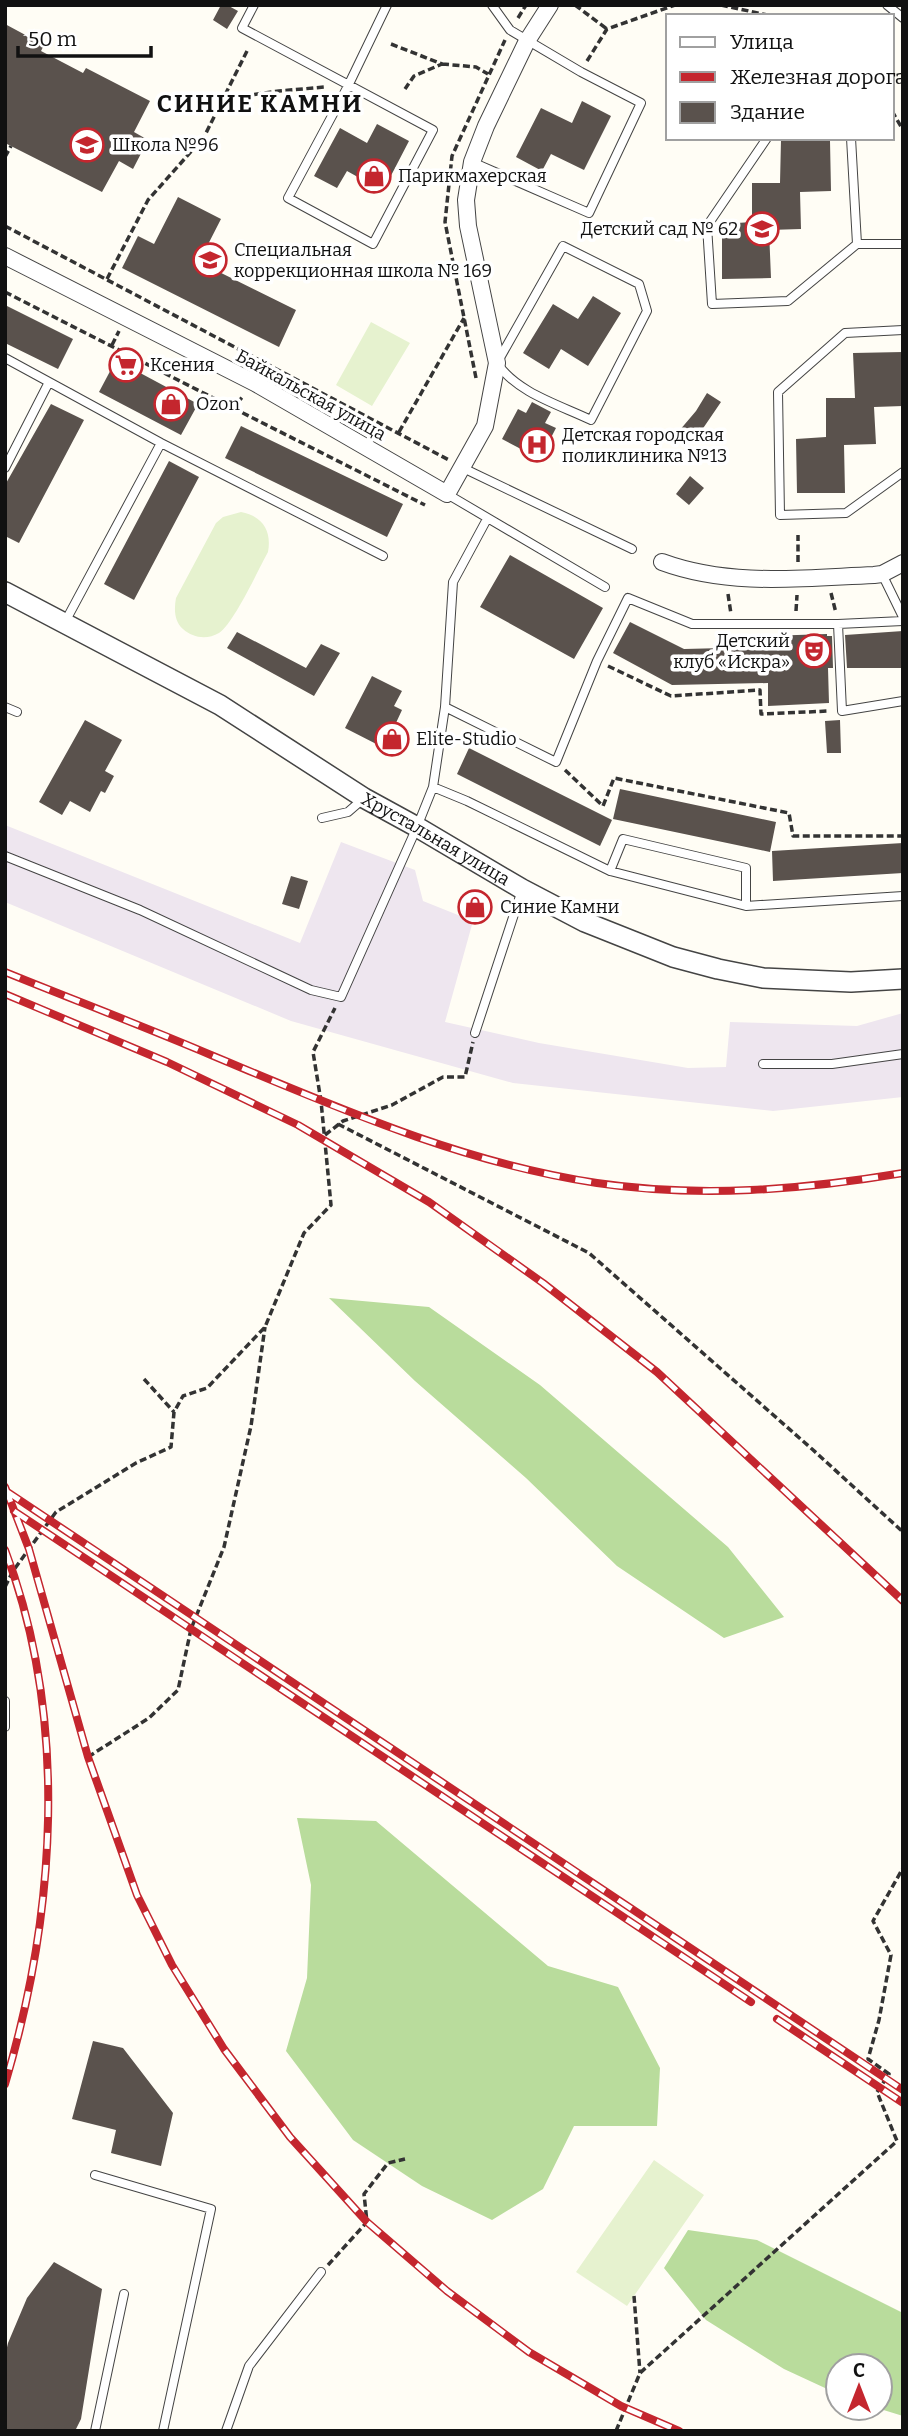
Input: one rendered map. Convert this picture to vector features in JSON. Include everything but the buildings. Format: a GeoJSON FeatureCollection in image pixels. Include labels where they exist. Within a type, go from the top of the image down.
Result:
{"type":"FeatureCollection","features":[{"type":"Feature","properties":{"kind":"street"},"geometry":{"type":"LineString","coordinates":[[447,494],[485,426],[497,363],[468,226],[466,200],[472,162],[486,126],[527,41],[550,5]]}},
{"type":"Feature","properties":{"kind":"street","name":"Байкальская улица"},"geometry":{"type":"LineString","coordinates":[[5,256],[255,383],[447,494]]}},
{"type":"Feature","properties":{"kind":"street"},"geometry":{"type":"LineString","coordinates":[[662,562],[703,575],[759,579],[882,574],[903,563]]}},
{"type":"Feature","properties":{"kind":"street","name":"Хрустальная улица"},"geometry":{"type":"LineString","coordinates":[[5,592],[238,715],[364,798],[585,922],[673,957],[764,978],[806,982],[903,979]]}},
{"type":"Feature","properties":{"kind":"lane"},"geometry":{"type":"LineString","coordinates":[[254,5],[242,28],[348,86],[433,130],[373,244],[288,198],[348,86],[387,5]]}},
{"type":"Feature","properties":{"kind":"lane"},"geometry":{"type":"LineString","coordinates":[[472,162],[589,214],[641,103],[581,72],[510,30],[492,5]]}},
{"type":"Feature","properties":{"kind":"lane"},"geometry":{"type":"LineString","coordinates":[[887,5],[903,18]]}},
{"type":"Feature","properties":{"kind":"lane"},"geometry":{"type":"LineString","coordinates":[[766,140],[707,226],[712,304],[788,301],[857,244],[903,244]]}},
{"type":"Feature","properties":{"kind":"lane"},"geometry":{"type":"LineString","coordinates":[[851,140],[857,244]]}},
{"type":"Feature","properties":{"kind":"lane"},"geometry":{"type":"LineString","coordinates":[[563,246],[639,284],[647,311],[591,420],[524,388],[503,372],[497,363],[563,246]]}},
{"type":"Feature","properties":{"kind":"lane"},"geometry":{"type":"LineString","coordinates":[[903,330],[845,333],[778,392],[780,515],[846,513],[903,472]]}},
{"type":"Feature","properties":{"kind":"lane"},"geometry":{"type":"LineString","coordinates":[[5,358],[161,443],[383,555]]}},
{"type":"Feature","properties":{"kind":"lane"},"geometry":{"type":"LineString","coordinates":[[5,468],[49,382]]}},
{"type":"Feature","properties":{"kind":"lane"},"geometry":{"type":"LineString","coordinates":[[65,623],[161,443]]}},
{"type":"Feature","properties":{"kind":"lane"},"geometry":{"type":"LineString","coordinates":[[463,468],[632,549]]}},
{"type":"Feature","properties":{"kind":"lane"},"geometry":{"type":"LineString","coordinates":[[447,494],[605,587]]}},
{"type":"Feature","properties":{"kind":"lane"},"geometry":{"type":"LineString","coordinates":[[5,856],[140,910],[311,990],[341,997],[418,827],[433,786],[445,707],[453,582],[487,519]]}},
{"type":"Feature","properties":{"kind":"lane"},"geometry":{"type":"LineString","coordinates":[[445,707],[556,762],[597,661],[628,598],[692,624],[838,624],[903,619],[882,574]]}},
{"type":"Feature","properties":{"kind":"lane"},"geometry":{"type":"LineString","coordinates":[[838,624],[842,711],[903,702]]}},
{"type":"Feature","properties":{"kind":"lane"},"geometry":{"type":"LineString","coordinates":[[5,706],[17,712]]}},
{"type":"Feature","properties":{"kind":"lane"},"geometry":{"type":"LineString","coordinates":[[433,786],[610,871],[746,906],[903,896]]}},
{"type":"Feature","properties":{"kind":"lane"},"geometry":{"type":"LineString","coordinates":[[322,818],[348,812],[364,798]]}},
{"type":"Feature","properties":{"kind":"lane"},"geometry":{"type":"LineString","coordinates":[[610,871],[623,839],[746,868],[746,906]]}},
{"type":"Feature","properties":{"kind":"lane"},"geometry":{"type":"LineString","coordinates":[[475,1033],[522,889]]}},
{"type":"Feature","properties":{"kind":"lane"},"geometry":{"type":"LineString","coordinates":[[763,1064],[832,1064],[903,1054]]}},
{"type":"Feature","properties":{"kind":"lane"},"geometry":{"type":"LineString","coordinates":[[5,1701],[5,1727]]}},
{"type":"Feature","properties":{"kind":"lane"},"geometry":{"type":"LineString","coordinates":[[95,2175],[211,2210],[163,2431]]}},
{"type":"Feature","properties":{"kind":"lane"},"geometry":{"type":"LineString","coordinates":[[226,2431],[249,2366],[321,2272]]}},
{"type":"Feature","properties":{"kind":"lane"},"geometry":{"type":"LineString","coordinates":[[95,2431],[124,2294]]}},
{"type":"Feature","properties":{"kind":"path"},"geometry":{"type":"LineString","coordinates":[[575,5],[607,29]]}},
{"type":"Feature","properties":{"kind":"path"},"geometry":{"type":"LineString","coordinates":[[581,72],[607,29],[675,5]]}},
{"type":"Feature","properties":{"kind":"path"},"geometry":{"type":"LineString","coordinates":[[721,5],[763,14]]}},
{"type":"Feature","properties":{"kind":"path"},"geometry":{"type":"LineString","coordinates":[[391,44],[442,64],[477,67],[488,74]]}},
{"type":"Feature","properties":{"kind":"path"},"geometry":{"type":"LineString","coordinates":[[107,279],[148,200],[204,137],[248,49]]}},
{"type":"Feature","properties":{"kind":"path"},"geometry":{"type":"LineString","coordinates":[[405,89],[414,76],[442,64]]}},
{"type":"Feature","properties":{"kind":"path"},"geometry":{"type":"LineString","coordinates":[[223,99],[279,90],[348,86]]}},
{"type":"Feature","properties":{"kind":"path"},"geometry":{"type":"LineString","coordinates":[[894,114],[903,130]]}},
{"type":"Feature","properties":{"kind":"path"},"geometry":{"type":"LineString","coordinates":[[5,157],[11,146]]}},
{"type":"Feature","properties":{"kind":"path"},"geometry":{"type":"LineString","coordinates":[[5,226],[463,468]]}},
{"type":"Feature","properties":{"kind":"path"},"geometry":{"type":"LineString","coordinates":[[5,292],[425,505]]}},
{"type":"Feature","properties":{"kind":"path"},"geometry":{"type":"LineString","coordinates":[[399,432],[465,316]]}},
{"type":"Feature","properties":{"kind":"path"},"geometry":{"type":"LineString","coordinates":[[233,408],[255,383],[279,369]]}},
{"type":"Feature","properties":{"kind":"path"},"geometry":{"type":"LineString","coordinates":[[827,577],[838,624]]}},
{"type":"Feature","properties":{"kind":"path"},"geometry":{"type":"LineString","coordinates":[[726,578],[733,624]]}},
{"type":"Feature","properties":{"kind":"path"},"geometry":{"type":"LineString","coordinates":[[597,661],[671,696],[760,690],[761,714],[842,711]]}},
{"type":"Feature","properties":{"kind":"path"},"geometry":{"type":"LineString","coordinates":[[556,762],[603,806],[614,778],[789,813],[793,836],[903,836]]}},
{"type":"Feature","properties":{"kind":"path"},"geometry":{"type":"LineString","coordinates":[[88,1757],[149,1718],[178,1690],[191,1629],[224,1547],[251,1426],[265,1326],[304,1233],[331,1205],[325,1135],[313,1052],[341,997]]}},
{"type":"Feature","properties":{"kind":"path"},"geometry":{"type":"LineString","coordinates":[[325,1135],[343,1121],[392,1105],[443,1077],[465,1077],[475,1033]]}},
{"type":"Feature","properties":{"kind":"path"},"geometry":{"type":"LineString","coordinates":[[338,1125],[589,1253],[903,1532]]}},
{"type":"Feature","properties":{"kind":"path"},"geometry":{"type":"LineString","coordinates":[[5,1587],[13,1571],[56,1512],[136,1463],[171,1447],[174,1412],[183,1396],[207,1388],[265,1326]]}},
{"type":"Feature","properties":{"kind":"path"},"geometry":{"type":"LineString","coordinates":[[144,1378],[174,1412]]}},
{"type":"Feature","properties":{"kind":"path"},"geometry":{"type":"LineString","coordinates":[[616,2431],[640,2372],[897,2141],[877,2092],[889,2074],[868,2059],[879,2020],[891,1955],[873,1921],[903,1868]]}},
{"type":"Feature","properties":{"kind":"path"},"geometry":{"type":"LineString","coordinates":[[321,2272],[367,2222],[364,2194],[388,2163],[405,2159]]}},
{"type":"Feature","properties":{"kind":"path"},"geometry":{"type":"LineString","coordinates":[[634,2296],[640,2372]]}},
{"type":"Feature","properties":{"kind":"shaded area"},"geometry":{"type":"Polygon","coordinates":[[[5,825],[300,943],[341,842],[415,870],[423,901],[473,921],[445,1022],[539,1043],[688,1068],[726,1067],[730,1022],[857,1026],[903,1013],[903,1097],[773,1111],[513,1083],[291,1021],[5,902],[5,825]]]}},
{"type":"Feature","properties":{"kind":"green space"},"geometry":{"type":"Polygon","coordinates":[[[371,322],[410,343],[372,406],[336,385],[371,322]]]}},
{"type":"Feature","properties":{"kind":"green space"},"geometry":{"type":"Polygon","coordinates":[[[241,512],[255,517],[264,525],[268,537],[268,552],[225,627],[210,637],[191,634],[183,629],[176,619],[176,598],[216,523],[223,517],[241,512]]]}},
{"type":"Feature","properties":{"kind":"green space"},"geometry":{"type":"Polygon","coordinates":[[[329,1298],[429,1307],[540,1385],[728,1547],[784,1617],[724,1638],[617,1566],[526,1478],[415,1381],[329,1298]]]}},
{"type":"Feature","properties":{"kind":"green space"},"geometry":{"type":"Polygon","coordinates":[[[297,1818],[376,1821],[548,1966],[618,1987],[660,2068],[657,2126],[574,2126],[543,2189],[492,2220],[422,2186],[353,2140],[286,2051],[307,1978],[311,1885],[297,1818]]]}},
{"type":"Feature","properties":{"kind":"green space"},"geometry":{"type":"Polygon","coordinates":[[[654,2160],[704,2195],[627,2306],[576,2272],[654,2160]]]}},
{"type":"Feature","properties":{"kind":"green space"},"geometry":{"type":"Polygon","coordinates":[[[688,2230],[757,2240],[903,2313],[903,2416],[894,2413],[894,2352],[824,2352],[824,2388],[784,2369],[706,2320],[664,2268],[688,2230]]]}},
{"type":"Feature","properties":{"kind":"railway"},"geometry":{"type":"LineString","coordinates":[[5,972],[400,1131],[497,1162],[547,1174],[635,1188],[712,1191],[789,1188],[903,1173]]}},
{"type":"Feature","properties":{"kind":"railway"},"geometry":{"type":"LineString","coordinates":[[5,994],[167,1062],[298,1125],[429,1202],[543,1283],[657,1372],[903,1601]]}},
{"type":"Feature","properties":{"kind":"railway"},"geometry":{"type":"LineString","coordinates":[[5,1487],[29,1549],[88,1757],[137,1895],[172,1965],[224,2049],[290,2137],[367,2222],[447,2291],[529,2352],[621,2406],[679,2431]]}},
{"type":"Feature","properties":{"kind":"railway"},"geometry":{"type":"LineString","coordinates":[[6,1491],[903,2090]]}},
{"type":"Feature","properties":{"kind":"railway"},"geometry":{"type":"LineString","coordinates":[[14,1511],[751,2002]]}},
{"type":"Feature","properties":{"kind":"railway"},"geometry":{"type":"LineString","coordinates":[[5,1550],[25,1614],[39,1681],[47,1748],[48,1816],[36,1952],[5,2084]]}},
{"type":"Feature","properties":{"kind":"railway"},"geometry":{"type":"LineString","coordinates":[[777,2019],[903,2103]]}},
{"type":"Feature","properties":{"kind":"place","name":"Школа №96"},"geometry":{"type":"Point","coordinates":[87,145]}},
{"type":"Feature","properties":{"kind":"place","name":"Парикмахерская"},"geometry":{"type":"Point","coordinates":[374,176]}},
{"type":"Feature","properties":{"kind":"place","name":"Детский сад № 62"},"geometry":{"type":"Point","coordinates":[762,229]}},
{"type":"Feature","properties":{"kind":"place","name":"Специальная коррекционная школа № 169"},"geometry":{"type":"Point","coordinates":[210,260]}},
{"type":"Feature","properties":{"kind":"place","name":"Ксения"},"geometry":{"type":"Point","coordinates":[126,365]}},
{"type":"Feature","properties":{"kind":"place","name":"Ozon"},"geometry":{"type":"Point","coordinates":[171,404]}},
{"type":"Feature","properties":{"kind":"place","name":"Детская городская поликлиника №13"},"geometry":{"type":"Point","coordinates":[537,445]}},
{"type":"Feature","properties":{"kind":"place","name":"Детский клуб «Искра»"},"geometry":{"type":"Point","coordinates":[814,651]}},
{"type":"Feature","properties":{"kind":"place","name":"Elite-Studio"},"geometry":{"type":"Point","coordinates":[392,739]}},
{"type":"Feature","properties":{"kind":"place","name":"Синие Камни"},"geometry":{"type":"Point","coordinates":[475,907]}},
{"type":"Feature","properties":{"kind":"district","name":"СИНИЕ КАМНИ"},"geometry":{"type":"Point","coordinates":[260,104]}}]}
